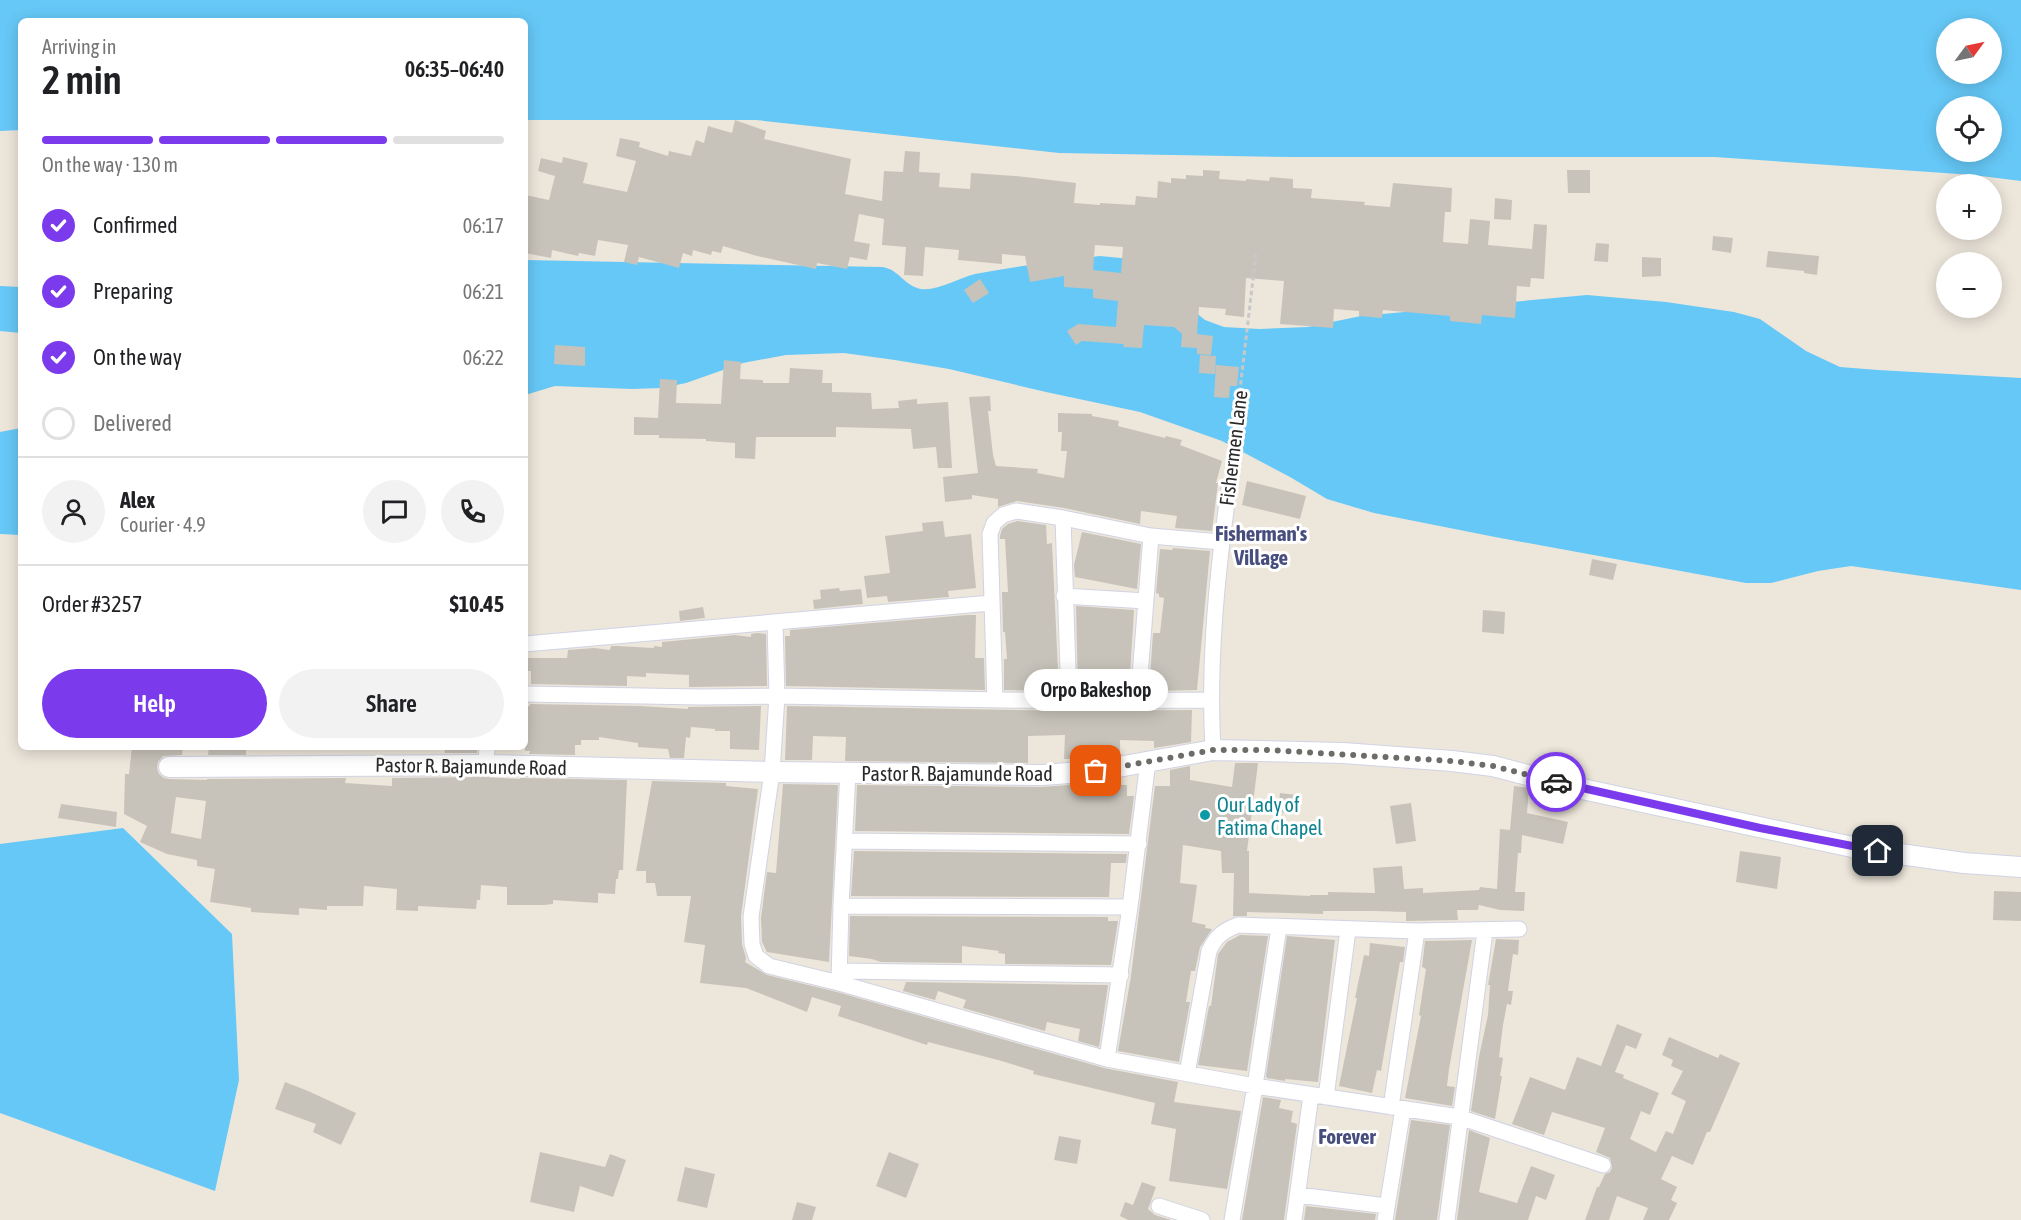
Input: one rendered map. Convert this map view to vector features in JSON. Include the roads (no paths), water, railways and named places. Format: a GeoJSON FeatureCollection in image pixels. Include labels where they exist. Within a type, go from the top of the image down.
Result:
{"type":"FeatureCollection","features":[{"type":"Feature","properties":{"kind":"street","name":"Fishermen Lane"},"geometry":{"type":"LineString","coordinates":[[1213,750],[1210,700],[1221,542],[1229,488]]}},
{"type":"Feature","properties":{"kind":"street"},"geometry":{"type":"LineString","coordinates":[[995,700],[990,534],[994,523],[1003,515],[1016,511],[1064,518],[1151,536],[1221,542]]}},
{"type":"Feature","properties":{"kind":"street"},"geometry":{"type":"LineString","coordinates":[[1064,518],[1064,596],[1069,701]]}},
{"type":"Feature","properties":{"kind":"street"},"geometry":{"type":"LineString","coordinates":[[1138,701],[1151,536]]}},
{"type":"Feature","properties":{"kind":"street"},"geometry":{"type":"LineString","coordinates":[[1064,596],[1146,601]]}},
{"type":"Feature","properties":{"kind":"street"},"geometry":{"type":"LineString","coordinates":[[528,644],[992,603]]}},
{"type":"Feature","properties":{"kind":"street"},"geometry":{"type":"LineString","coordinates":[[775,623],[777,696],[772,772],[751,917],[752,944],[756,956],[769,966],[840,977],[1107,1059],[1255,1086],[1459,1117],[1603,1165]]}},
{"type":"Feature","properties":{"kind":"street"},"geometry":{"type":"LineString","coordinates":[[528,694],[1069,701],[1210,700]]}},
{"type":"Feature","properties":{"kind":"street","name":"Pastor R. Bajamunde Road"},"geometry":{"type":"LineString","coordinates":[[169,766],[487,756],[772,772],[1042,775],[1096,771],[1213,750],[1343,753],[1493,766],[1574,787],[1857,848],[1964,863],[2021,867]]}},
{"type":"Feature","properties":{"kind":"street"},"geometry":{"type":"LineString","coordinates":[[1107,1059],[1121,975],[1148,761]]}},
{"type":"Feature","properties":{"kind":"street"},"geometry":{"type":"LineString","coordinates":[[840,977],[848,772]]}},
{"type":"Feature","properties":{"kind":"street"},"geometry":{"type":"LineString","coordinates":[[845,841],[1139,844]]}},
{"type":"Feature","properties":{"kind":"street"},"geometry":{"type":"LineString","coordinates":[[841,906],[1130,907]]}},
{"type":"Feature","properties":{"kind":"street"},"geometry":{"type":"LineString","coordinates":[[1186,1074],[1209,951],[1214,939],[1222,931],[1238,925],[1417,931],[1519,929]]}},
{"type":"Feature","properties":{"kind":"street"},"geometry":{"type":"LineString","coordinates":[[1232,1220],[1279,927]]}},
{"type":"Feature","properties":{"kind":"street"},"geometry":{"type":"LineString","coordinates":[[1294,1220],[1348,930]]}},
{"type":"Feature","properties":{"kind":"street"},"geometry":{"type":"LineString","coordinates":[[1298,1195],[1386,1213],[1417,931]]}},
{"type":"Feature","properties":{"kind":"street"},"geometry":{"type":"LineString","coordinates":[[1447,1220],[1485,931]]}},
{"type":"Feature","properties":{"kind":"street"},"geometry":{"type":"LineString","coordinates":[[840,977],[1121,975]]}},
{"type":"Feature","properties":{"kind":"street"},"geometry":{"type":"LineString","coordinates":[[1159,1206],[1202,1220]]}},
{"type":"Feature","properties":{"kind":"water"},"geometry":{"type":"Polygon","coordinates":[[[0,0],[2021,0],[2021,181],[2002,179],[2002,174],[1959,174],[1715,157],[1291,157],[1059,153],[756,120],[528,120],[528,18],[18,18],[18,130],[0,131],[0,0]]]}},
{"type":"Feature","properties":{"kind":"water"},"geometry":{"type":"Polygon","coordinates":[[[1100,256],[1131,259],[1205,320],[1224,327],[1259,329],[1308,327],[1361,316],[1587,295],[1666,302],[1734,312],[1760,319],[1806,351],[1840,367],[2021,378],[2021,590],[1851,566],[1818,571],[1771,583],[1746,583],[1374,513],[1327,499],[1222,441],[1140,412],[949,369],[844,353],[786,355],[743,363],[686,383],[662,388],[555,386],[528,394],[528,260],[882,267],[888,268],[910,285],[921,289],[942,286],[975,274],[1100,256]]]}},
{"type":"Feature","properties":{"kind":"water"},"geometry":{"type":"Polygon","coordinates":[[[0,286],[18,287],[18,333],[0,331],[0,286]]]}},
{"type":"Feature","properties":{"kind":"water"},"geometry":{"type":"Polygon","coordinates":[[[18,429],[18,535],[0,534],[0,432],[18,429]]]}},
{"type":"Feature","properties":{"kind":"water"},"geometry":{"type":"Polygon","coordinates":[[[123,828],[232,934],[239,1080],[215,1191],[0,1113],[0,844],[123,828]]]}},
{"type":"Feature","properties":{"kind":"place","name":"Orpo Bakeshop"},"geometry":{"type":"Point","coordinates":[1096,771]}},
{"type":"Feature","properties":{"kind":"place","name":"Our Lady of Fatima Chapel"},"geometry":{"type":"Point","coordinates":[1205,815]}},
{"type":"Feature","properties":{"kind":"district","name":"Fisherman's Village"},"geometry":{"type":"Point","coordinates":[1261,545]}},
{"type":"Feature","properties":{"kind":"district","name":"Forever"},"geometry":{"type":"Point","coordinates":[1347,1136]}}]}
